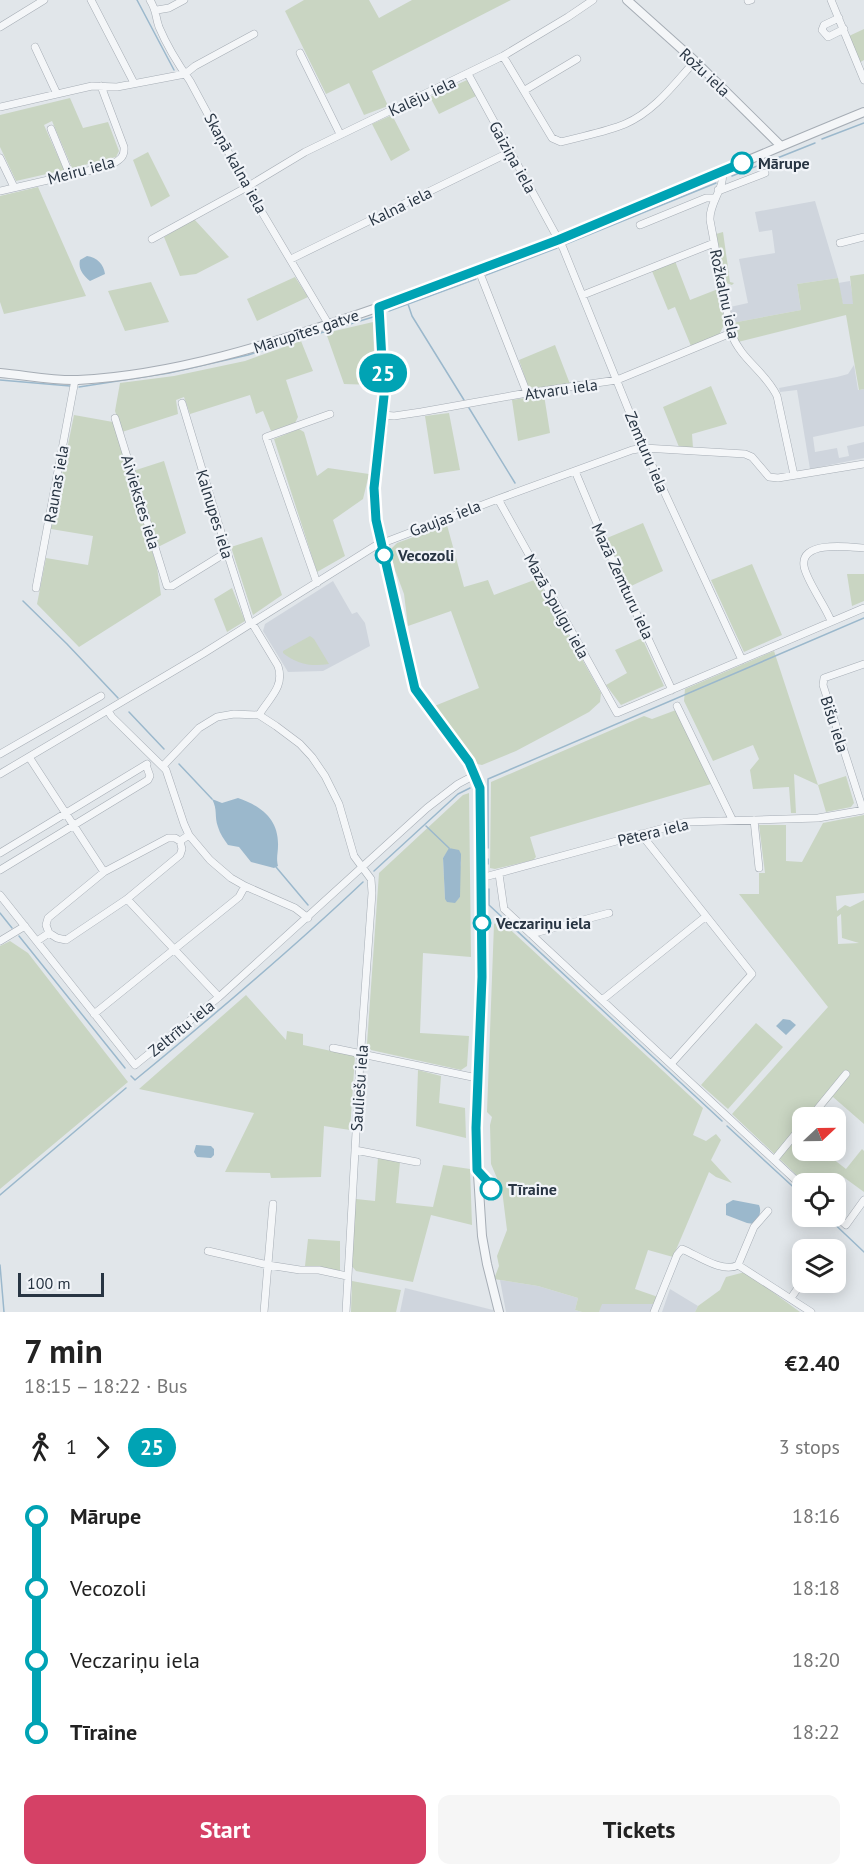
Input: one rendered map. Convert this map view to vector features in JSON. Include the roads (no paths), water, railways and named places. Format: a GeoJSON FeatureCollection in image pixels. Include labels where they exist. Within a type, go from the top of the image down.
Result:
{"type":"FeatureCollection","features":[{"type":"Feature","properties":{"kind":"street"},"geometry":{"type":"LineString","coordinates":[[91,0],[134,83]]}},
{"type":"Feature","properties":{"kind":"street","name":"Skaņā kalna iela"},"geometry":{"type":"LineString","coordinates":[[150,0],[157,10],[158,24],[162,34],[180,69],[185,74],[247,187],[329,325]]}},
{"type":"Feature","properties":{"kind":"street"},"geometry":{"type":"LineString","coordinates":[[157,10],[169,8],[184,0]]}},
{"type":"Feature","properties":{"kind":"street","name":"Kalēju iela"},"geometry":{"type":"LineString","coordinates":[[152,239],[305,152],[503,56],[594,0]]}},
{"type":"Feature","properties":{"kind":"street","name":"Rožu iela"},"geometry":{"type":"LineString","coordinates":[[627,0],[695,61],[781,146]]}},
{"type":"Feature","properties":{"kind":"street"},"geometry":{"type":"LineString","coordinates":[[831,0],[864,80]]}},
{"type":"Feature","properties":{"kind":"street"},"geometry":{"type":"LineString","coordinates":[[0,27],[40,1]]}},
{"type":"Feature","properties":{"kind":"street"},"geometry":{"type":"LineString","coordinates":[[838,18],[824,25],[822,30],[828,37],[844,29]]}},
{"type":"Feature","properties":{"kind":"street"},"geometry":{"type":"LineString","coordinates":[[0,107],[93,86],[117,87],[185,74],[195,66],[254,34]]}},
{"type":"Feature","properties":{"kind":"street"},"geometry":{"type":"LineString","coordinates":[[35,47],[57,94]]}},
{"type":"Feature","properties":{"kind":"street"},"geometry":{"type":"LineString","coordinates":[[300,53],[340,134]]}},
{"type":"Feature","properties":{"kind":"street"},"geometry":{"type":"LineString","coordinates":[[503,56],[552,138],[561,141],[625,124],[650,108],[669,91],[695,61]]}},
{"type":"Feature","properties":{"kind":"street"},"geometry":{"type":"LineString","coordinates":[[525,90],[577,59]]}},
{"type":"Feature","properties":{"kind":"street","name":"Gaiziņa iela"},"geometry":{"type":"LineString","coordinates":[[468,74],[558,240]]}},
{"type":"Feature","properties":{"kind":"street","name":"Meiru iela"},"geometry":{"type":"LineString","coordinates":[[0,191],[109,166],[122,159],[125,153],[101,86]]}},
{"type":"Feature","properties":{"kind":"street","name":"Mārupītes gatve"},"geometry":{"type":"LineString","coordinates":[[0,373],[75,380],[115,376],[195,362],[329,325],[479,271],[723,175],[781,146],[864,112]]}},
{"type":"Feature","properties":{"kind":"street"},"geometry":{"type":"LineString","coordinates":[[51,129],[70,175]]}},
{"type":"Feature","properties":{"kind":"street","name":"Kalna iela"},"geometry":{"type":"LineString","coordinates":[[291,259],[510,152]]}},
{"type":"Feature","properties":{"kind":"street"},"geometry":{"type":"LineString","coordinates":[[0,158],[14,187]]}},
{"type":"Feature","properties":{"kind":"street"},"geometry":{"type":"LineString","coordinates":[[718,190],[765,173]]}},
{"type":"Feature","properties":{"kind":"street"},"geometry":{"type":"LineString","coordinates":[[723,175],[735,185]]}},
{"type":"Feature","properties":{"kind":"street","name":"Rožkalnu iela"},"geometry":{"type":"LineString","coordinates":[[723,175],[710,213],[731,333],[738,349],[773,387],[777,396],[794,475]]}},
{"type":"Feature","properties":{"kind":"street"},"geometry":{"type":"LineString","coordinates":[[640,225],[706,198],[714,198]]}},
{"type":"Feature","properties":{"kind":"street"},"geometry":{"type":"LineString","coordinates":[[840,243],[864,237]]}},
{"type":"Feature","properties":{"kind":"street","name":"Zemturu iela"},"geometry":{"type":"LineString","coordinates":[[558,240],[583,295],[644,448],[742,660]]}},
{"type":"Feature","properties":{"kind":"street"},"geometry":{"type":"LineString","coordinates":[[583,295],[714,243]]}},
{"type":"Feature","properties":{"kind":"street"},"geometry":{"type":"LineString","coordinates":[[479,271],[527,393]]}},
{"type":"Feature","properties":{"kind":"street"},"geometry":{"type":"LineString","coordinates":[[379,307],[384,415],[374,488],[375,512],[381,543],[415,689],[463,754],[480,788],[482,977],[476,1128],[482,1236],[499,1312]]}},
{"type":"Feature","properties":{"kind":"street","name":"Atvaru iela"},"geometry":{"type":"LineString","coordinates":[[384,415],[394,416],[421,412],[617,380],[731,333]]}},
{"type":"Feature","properties":{"kind":"street","name":"Raunas iela"},"geometry":{"type":"LineString","coordinates":[[36,588],[75,380]]}},
{"type":"Feature","properties":{"kind":"street","name":"Kalnupes iela"},"geometry":{"type":"LineString","coordinates":[[182,403],[226,552],[251,623],[281,674],[278,690],[259,715]]}},
{"type":"Feature","properties":{"kind":"street"},"geometry":{"type":"LineString","coordinates":[[318,582],[266,437],[330,414]]}},
{"type":"Feature","properties":{"kind":"street","name":"Aiviekstes iela"},"geometry":{"type":"LineString","coordinates":[[114,418],[166,586],[172,586],[226,552]]}},
{"type":"Feature","properties":{"kind":"street","name":"Gaujas iela"},"geometry":{"type":"LineString","coordinates":[[0,774],[108,711],[381,543],[632,450],[644,448],[745,454],[752,457],[769,477],[864,464]]}},
{"type":"Feature","properties":{"kind":"street","name":"Mazā Zemturu iela"},"geometry":{"type":"LineString","coordinates":[[574,471],[619,576],[672,690]]}},
{"type":"Feature","properties":{"kind":"street","name":"Mazā Spulgu iela"},"geometry":{"type":"LineString","coordinates":[[498,499],[617,713],[672,690]]}},
{"type":"Feature","properties":{"kind":"street"},"geometry":{"type":"LineString","coordinates":[[831,621],[806,574],[804,559],[811,551],[827,546],[864,548]]}},
{"type":"Feature","properties":{"kind":"street"},"geometry":{"type":"LineString","coordinates":[[672,690],[864,608]]}},
{"type":"Feature","properties":{"kind":"street","name":"Bišu iela"},"geometry":{"type":"LineString","coordinates":[[863,810],[823,685],[824,678],[864,664]]}},
{"type":"Feature","properties":{"kind":"street"},"geometry":{"type":"LineString","coordinates":[[0,754],[101,696]]}},
{"type":"Feature","properties":{"kind":"street"},"geometry":{"type":"LineString","coordinates":[[677,706],[732,819]]}},
{"type":"Feature","properties":{"kind":"street"},"geometry":{"type":"LineString","coordinates":[[108,711],[163,766],[171,782],[189,835],[210,860],[231,878],[295,908],[308,918]]}},
{"type":"Feature","properties":{"kind":"street"},"geometry":{"type":"LineString","coordinates":[[163,766],[191,735],[207,722],[225,715],[259,715],[296,741],[319,766],[339,804],[354,856],[362,867]]}},
{"type":"Feature","properties":{"kind":"street"},"geometry":{"type":"LineString","coordinates":[[60,720],[68,734]]}},
{"type":"Feature","properties":{"kind":"street"},"geometry":{"type":"LineString","coordinates":[[29,757],[104,872]]}},
{"type":"Feature","properties":{"kind":"street"},"geometry":{"type":"LineString","coordinates":[[0,853],[146,765],[153,758]]}},
{"type":"Feature","properties":{"kind":"street"},"geometry":{"type":"LineString","coordinates":[[0,870],[148,780],[150,776],[146,765]]}},
{"type":"Feature","properties":{"kind":"street","name":"Zeltrītu iela"},"geometry":{"type":"LineString","coordinates":[[0,895],[135,1065],[219,997],[444,794],[475,775]]}},
{"type":"Feature","properties":{"kind":"street","name":"Pētera iela"},"geometry":{"type":"LineString","coordinates":[[482,878],[686,822],[819,818],[863,810]]}},
{"type":"Feature","properties":{"kind":"street"},"geometry":{"type":"LineString","coordinates":[[754,820],[759,868]]}},
{"type":"Feature","properties":{"kind":"street"},"geometry":{"type":"LineString","coordinates":[[641,834],[752,974],[671,1064]]}},
{"type":"Feature","properties":{"kind":"street"},"geometry":{"type":"LineString","coordinates":[[180,842],[189,835]]}},
{"type":"Feature","properties":{"kind":"street"},"geometry":{"type":"LineString","coordinates":[[168,838],[175,838],[180,842],[182,849],[180,855],[127,898],[66,940],[49,933],[46,925],[48,918],[104,872],[168,838]]}},
{"type":"Feature","properties":{"kind":"street","name":"Sauliešu iela"},"geometry":{"type":"LineString","coordinates":[[346,1312],[372,893],[371,879],[362,867]]}},
{"type":"Feature","properties":{"kind":"street"},"geometry":{"type":"LineString","coordinates":[[499,874],[504,909],[792,1177]]}},
{"type":"Feature","properties":{"kind":"street"},"geometry":{"type":"LineString","coordinates":[[94,1014],[239,897],[245,886]]}},
{"type":"Feature","properties":{"kind":"street"},"geometry":{"type":"LineString","coordinates":[[127,898],[219,997]]}},
{"type":"Feature","properties":{"kind":"street"},"geometry":{"type":"LineString","coordinates":[[531,934],[609,914]]}},
{"type":"Feature","properties":{"kind":"street"},"geometry":{"type":"LineString","coordinates":[[602,1000],[705,917]]}},
{"type":"Feature","properties":{"kind":"street"},"geometry":{"type":"LineString","coordinates":[[0,941],[25,926]]}},
{"type":"Feature","properties":{"kind":"street"},"geometry":{"type":"LineString","coordinates":[[37,941],[49,933]]}},
{"type":"Feature","properties":{"kind":"street"},"geometry":{"type":"LineString","coordinates":[[333,1048],[477,1078]]}},
{"type":"Feature","properties":{"kind":"street"},"geometry":{"type":"LineString","coordinates":[[819,1107],[846,1074]]}},
{"type":"Feature","properties":{"kind":"street"},"geometry":{"type":"LineString","coordinates":[[774,1160],[792,1138]]}},
{"type":"Feature","properties":{"kind":"street"},"geometry":{"type":"LineString","coordinates":[[355,1150],[417,1162]]}},
{"type":"Feature","properties":{"kind":"street"},"geometry":{"type":"LineString","coordinates":[[846,1225],[864,1200]]}},
{"type":"Feature","properties":{"kind":"street"},"geometry":{"type":"LineString","coordinates":[[264,1312],[273,1204]]}},
{"type":"Feature","properties":{"kind":"street"},"geometry":{"type":"LineString","coordinates":[[654,1312],[676,1255],[682,1249],[724,1267],[735,1267],[754,1227],[768,1211]]}},
{"type":"Feature","properties":{"kind":"street"},"geometry":{"type":"LineString","coordinates":[[208,1251],[268,1265],[300,1270],[319,1270],[347,1276]]}},
{"type":"Feature","properties":{"kind":"street"},"geometry":{"type":"LineString","coordinates":[[738,1264],[811,1312]]}},
{"type":"Feature","properties":{"kind":"street"},"geometry":{"type":"LineString","coordinates":[[791,1298],[794,1293]]}},
{"type":"Feature","properties":{"kind":"water"},"geometry":{"type":"Polygon","coordinates":[[[87,256],[99,262],[105,274],[90,281],[87,279],[82,272],[80,260],[87,256]]]}},
{"type":"Feature","properties":{"kind":"water"},"geometry":{"type":"Polygon","coordinates":[[[238,798],[254,805],[272,821],[278,837],[278,866],[274,868],[251,862],[239,847],[228,845],[222,836],[212,799],[222,803],[238,798]]]}},
{"type":"Feature","properties":{"kind":"water"},"geometry":{"type":"Polygon","coordinates":[[[449,848],[459,850],[461,854],[460,897],[455,903],[447,902],[445,899],[443,858],[449,848]]]}},
{"type":"Feature","properties":{"kind":"water"},"geometry":{"type":"Polygon","coordinates":[[[783,1019],[790,1020],[796,1025],[786,1035],[776,1026],[783,1019]]]}},
{"type":"Feature","properties":{"kind":"water"},"geometry":{"type":"Polygon","coordinates":[[[196,1145],[211,1146],[214,1149],[214,1155],[211,1158],[197,1157],[194,1152],[196,1145]]]}},
{"type":"Feature","properties":{"kind":"water"},"geometry":{"type":"Polygon","coordinates":[[[733,1200],[759,1205],[760,1215],[754,1224],[726,1215],[726,1204],[733,1200]]]}},
{"type":"Feature","properties":{"kind":"waterway"},"geometry":{"type":"LineString","coordinates":[[137,0],[174,70]]}},
{"type":"Feature","properties":{"kind":"waterway"},"geometry":{"type":"LineString","coordinates":[[822,139],[864,123]]}},
{"type":"Feature","properties":{"kind":"waterway"},"geometry":{"type":"LineString","coordinates":[[732,176],[815,143]]}},
{"type":"Feature","properties":{"kind":"waterway"},"geometry":{"type":"LineString","coordinates":[[566,244],[716,183]]}},
{"type":"Feature","properties":{"kind":"waterway"},"geometry":{"type":"LineString","coordinates":[[486,275],[557,248]]}},
{"type":"Feature","properties":{"kind":"waterway"},"geometry":{"type":"LineString","coordinates":[[389,311],[476,279]]}},
{"type":"Feature","properties":{"kind":"waterway"},"geometry":{"type":"LineString","coordinates":[[408,304],[412,316],[464,400]]}},
{"type":"Feature","properties":{"kind":"waterway"},"geometry":{"type":"LineString","coordinates":[[79,387],[169,373],[248,355],[373,317]]}},
{"type":"Feature","properties":{"kind":"waterway"},"geometry":{"type":"LineString","coordinates":[[0,380],[70,386]]}},
{"type":"Feature","properties":{"kind":"waterway"},"geometry":{"type":"LineString","coordinates":[[469,408],[515,483]]}},
{"type":"Feature","properties":{"kind":"waterway"},"geometry":{"type":"LineString","coordinates":[[23,601],[118,698]]}},
{"type":"Feature","properties":{"kind":"waterway"},"geometry":{"type":"LineString","coordinates":[[488,848],[488,779],[864,618]]}},
{"type":"Feature","properties":{"kind":"waterway"},"geometry":{"type":"LineString","coordinates":[[129,712],[164,749]]}},
{"type":"Feature","properties":{"kind":"waterway"},"geometry":{"type":"LineString","coordinates":[[179,764],[212,799]]}},
{"type":"Feature","properties":{"kind":"waterway"},"geometry":{"type":"LineString","coordinates":[[374,871],[458,794],[470,788]]}},
{"type":"Feature","properties":{"kind":"waterway"},"geometry":{"type":"LineString","coordinates":[[426,826],[449,848]]}},
{"type":"Feature","properties":{"kind":"waterway"},"geometry":{"type":"LineString","coordinates":[[488,859],[488,864]]}},
{"type":"Feature","properties":{"kind":"waterway"},"geometry":{"type":"LineString","coordinates":[[276,867],[308,905]]}},
{"type":"Feature","properties":{"kind":"waterway"},"geometry":{"type":"LineString","coordinates":[[131,1076],[135,1080],[193,1032],[363,882]]}},
{"type":"Feature","properties":{"kind":"waterway"},"geometry":{"type":"LineString","coordinates":[[489,889],[489,905],[722,1121]]}},
{"type":"Feature","properties":{"kind":"waterway"},"geometry":{"type":"LineString","coordinates":[[0,913],[12,928]]}},
{"type":"Feature","properties":{"kind":"waterway"},"geometry":{"type":"LineString","coordinates":[[19,936],[125,1068]]}},
{"type":"Feature","properties":{"kind":"waterway"},"geometry":{"type":"LineString","coordinates":[[0,1195],[126,1088]]}},
{"type":"Feature","properties":{"kind":"waterway"},"geometry":{"type":"LineString","coordinates":[[727,1126],[792,1186]]}},
{"type":"Feature","properties":{"kind":"waterway"},"geometry":{"type":"LineString","coordinates":[[838,1227],[864,1252]]}},
{"type":"Feature","properties":{"kind":"waterway"},"geometry":{"type":"LineString","coordinates":[[0,1265],[4,1312]]}},
{"type":"Feature","properties":{"kind":"place","name":"Mārupe"},"geometry":{"type":"Point","coordinates":[742,163]}},
{"type":"Feature","properties":{"kind":"place","name":"Vecozoli"},"geometry":{"type":"Point","coordinates":[384,555]}},
{"type":"Feature","properties":{"kind":"place","name":"Veczariņu iela"},"geometry":{"type":"Point","coordinates":[482,923]}},
{"type":"Feature","properties":{"kind":"place","name":"Tīraine"},"geometry":{"type":"Point","coordinates":[491,1189]}}]}
